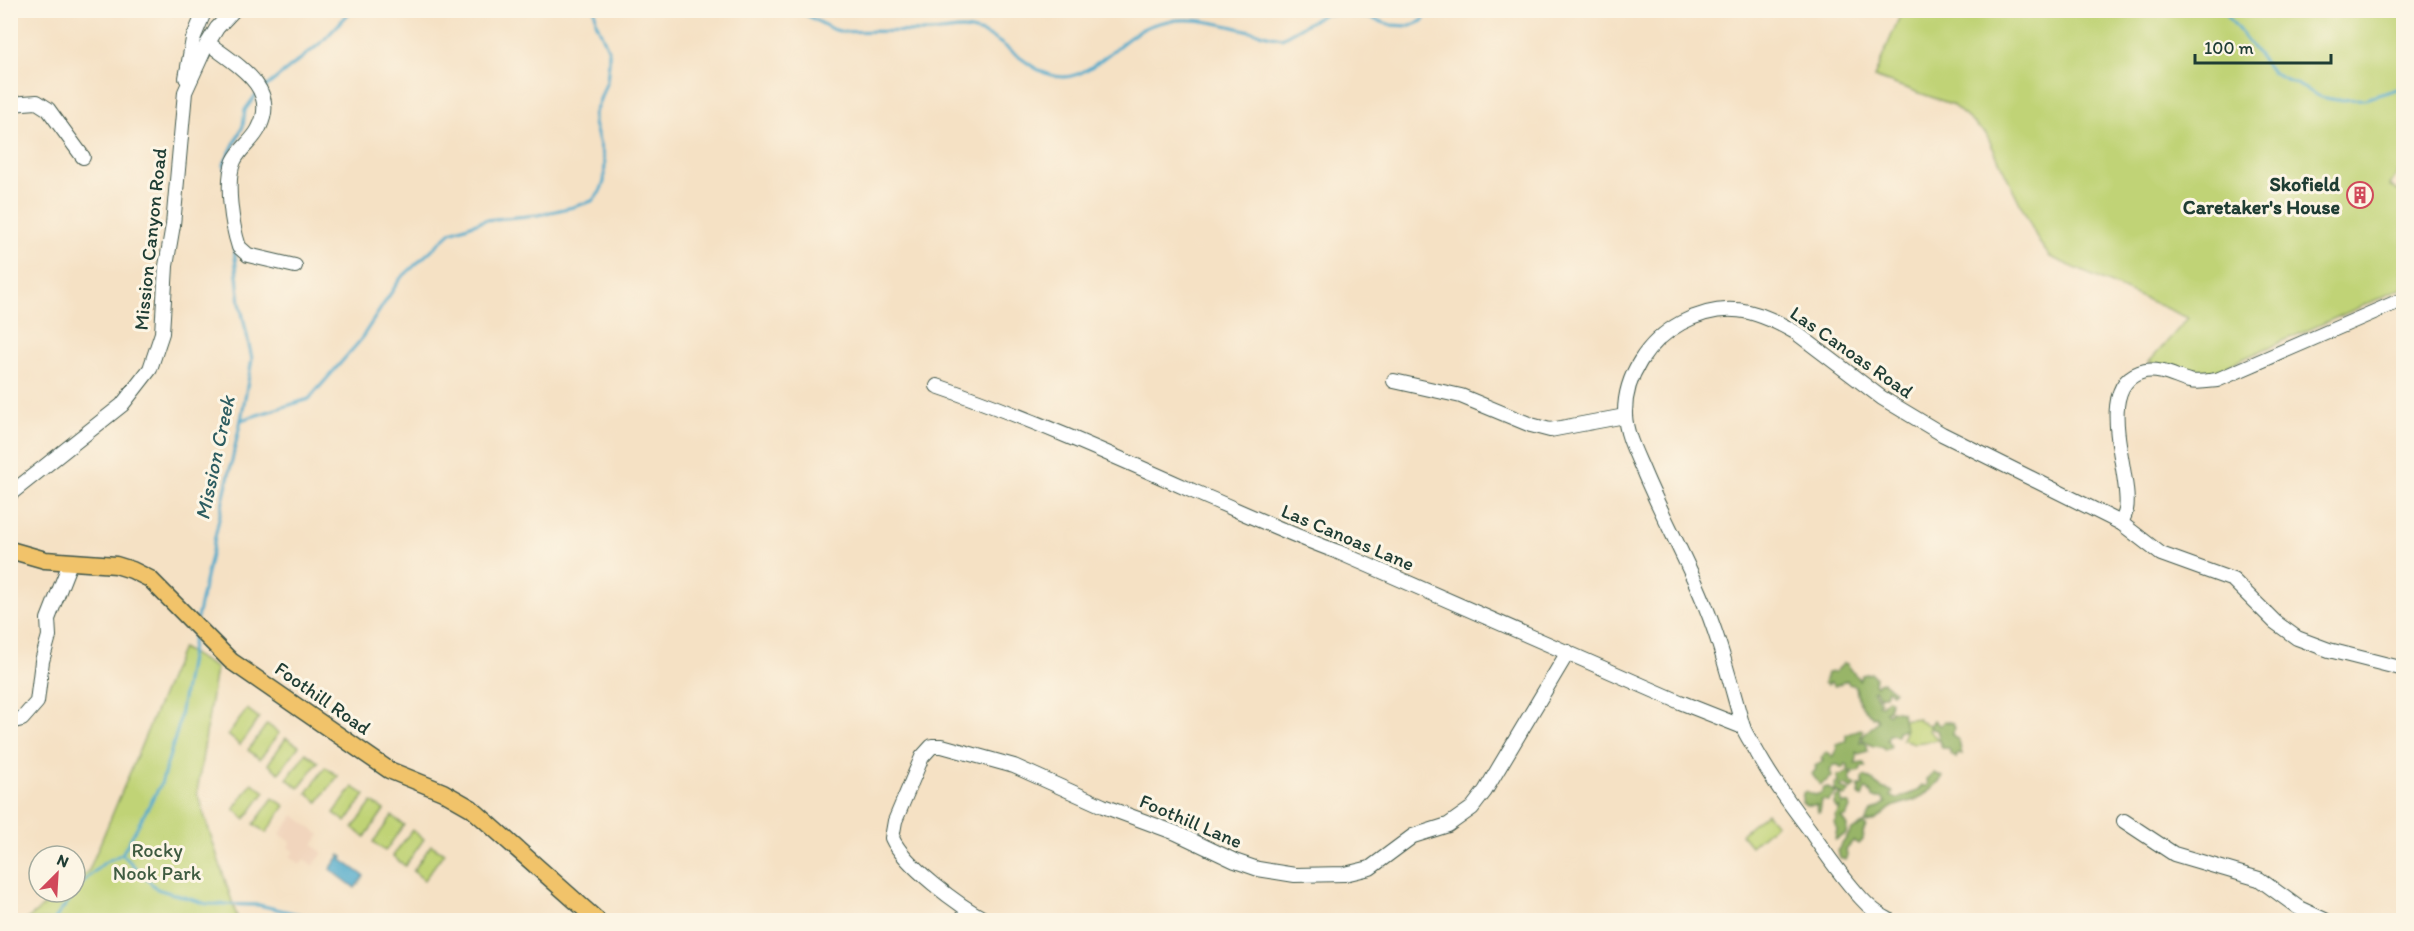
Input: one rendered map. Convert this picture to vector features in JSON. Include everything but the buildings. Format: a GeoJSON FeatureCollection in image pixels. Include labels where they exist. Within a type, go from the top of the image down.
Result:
{"type":"FeatureCollection","features":[{"type":"Feature","properties":{"kind":"main road","name":"Foothill Road"},"geometry":{"type":"LineString","coordinates":[[10,550],[45,560],[116,566],[132,570],[150,579],[231,661],[389,770],[443,792],[471,808],[597,921]]}},
{"type":"Feature","properties":{"kind":"street"},"geometry":{"type":"LineString","coordinates":[[185,92],[188,58],[205,10]]}},
{"type":"Feature","properties":{"kind":"street","name":"Mission Canyon Road"},"geometry":{"type":"LineString","coordinates":[[10,494],[122,405],[150,369],[162,333],[166,266],[173,225],[185,92],[208,43],[217,28],[234,10]]}},
{"type":"Feature","properties":{"kind":"street"},"geometry":{"type":"LineString","coordinates":[[208,43],[253,77],[263,98],[264,110],[259,128],[240,151],[230,172],[229,184],[239,247],[249,255],[295,266]]}},
{"type":"Feature","properties":{"kind":"street"},"geometry":{"type":"LineString","coordinates":[[10,104],[37,102],[48,109],[83,157]]}},
{"type":"Feature","properties":{"kind":"street"},"geometry":{"type":"LineString","coordinates":[[2121,523],[2126,509],[2126,500],[2116,426],[2117,411],[2122,390],[2134,375],[2153,370],[2193,381],[2217,380],[2403,299]]}},
{"type":"Feature","properties":{"kind":"street","name":"Las Canoas Road"},"geometry":{"type":"LineString","coordinates":[[1889,921],[1861,899],[1834,866],[1766,768],[1743,727],[1743,719],[1701,594],[1632,444],[1625,416],[1627,396],[1646,351],[1662,334],[1696,315],[1723,309],[1751,312],[1795,332],[1882,398],[1942,434],[2121,523],[2161,554],[2233,580],[2275,622],[2309,644],[2403,669]]}},
{"type":"Feature","properties":{"kind":"street"},"geometry":{"type":"LineString","coordinates":[[1394,381],[1461,396],[1531,425],[1550,430],[1625,416]]}},
{"type":"Feature","properties":{"kind":"street","name":"Las Canoas Lane"},"geometry":{"type":"LineString","coordinates":[[937,386],[1059,434],[1680,702],[1743,727]]}},
{"type":"Feature","properties":{"kind":"street"},"geometry":{"type":"LineString","coordinates":[[10,722],[22,719],[37,702],[42,661],[49,636],[48,619],[70,563]]}},
{"type":"Feature","properties":{"kind":"street","name":"Foothill Lane"},"geometry":{"type":"LineString","coordinates":[[986,921],[956,902],[939,887],[903,854],[892,838],[896,821],[922,757],[932,746],[942,746],[1014,766],[1103,806],[1176,833],[1258,869],[1294,875],[1345,874],[1370,868],[1413,837],[1448,825],[1472,807],[1485,791],[1568,652]]}},
{"type":"Feature","properties":{"kind":"street"},"geometry":{"type":"LineString","coordinates":[[2124,821],[2174,854],[2259,879],[2299,908],[2325,921]]}},
{"type":"Feature","properties":{"kind":"shaded area"},"geometry":{"type":"Polygon","coordinates":[[[294,815],[320,835],[313,845],[323,853],[313,866],[304,859],[300,864],[290,856],[294,852],[288,847],[291,842],[280,834],[294,815]]]}},
{"type":"Feature","properties":{"kind":"green space"},"geometry":{"type":"Polygon","coordinates":[[[1902,11],[2403,11],[2403,165],[2390,185],[2403,195],[2403,288],[2202,377],[2149,362],[2188,318],[2050,257],[2039,242],[1986,134],[1951,104],[1874,77],[1902,11]]]}},
{"type":"Feature","properties":{"kind":"green space","name":"Rocky Nook Park"},"geometry":{"type":"Polygon","coordinates":[[[182,648],[216,668],[197,793],[238,920],[26,920],[47,904],[87,904],[87,872],[182,648]]]}},
{"type":"Feature","properties":{"kind":"green space"},"geometry":{"type":"Polygon","coordinates":[[[1844,663],[1859,680],[1862,675],[1871,673],[1875,677],[1876,686],[1883,682],[1894,691],[1892,693],[1887,690],[1885,695],[1880,697],[1875,690],[1873,691],[1880,701],[1878,704],[1881,705],[1887,699],[1890,700],[1889,709],[1885,711],[1888,714],[1891,710],[1902,712],[1905,730],[1898,731],[1897,736],[1889,735],[1887,740],[1891,746],[1885,750],[1883,747],[1873,746],[1863,740],[1863,736],[1878,721],[1860,704],[1856,686],[1849,684],[1847,680],[1835,686],[1830,682],[1828,685],[1824,683],[1827,673],[1835,672],[1844,663]]]}},
{"type":"Feature","properties":{"kind":"green space"},"geometry":{"type":"Polygon","coordinates":[[[247,709],[259,718],[240,745],[228,735],[247,709]]]}},
{"type":"Feature","properties":{"kind":"green space"},"geometry":{"type":"Polygon","coordinates":[[[1919,718],[1919,721],[1929,725],[1929,731],[1939,740],[1914,743],[1902,739],[1905,732],[1900,730],[1899,720],[1919,718]]]}},
{"type":"Feature","properties":{"kind":"green space"},"geometry":{"type":"Polygon","coordinates":[[[1934,720],[1940,726],[1944,721],[1953,723],[1955,728],[1952,734],[1959,741],[1962,755],[1958,754],[1956,758],[1950,753],[1949,748],[1942,748],[1937,730],[1931,729],[1930,726],[1934,720]]]}},
{"type":"Feature","properties":{"kind":"green space"},"geometry":{"type":"Polygon","coordinates":[[[267,724],[279,733],[260,759],[248,750],[267,724]]]}},
{"type":"Feature","properties":{"kind":"green space"},"geometry":{"type":"Polygon","coordinates":[[[1860,729],[1863,730],[1860,742],[1863,741],[1867,745],[1868,751],[1859,754],[1856,752],[1855,764],[1864,763],[1866,767],[1861,767],[1860,771],[1854,772],[1848,770],[1848,765],[1845,764],[1844,768],[1841,768],[1839,765],[1834,765],[1830,770],[1832,777],[1820,785],[1812,774],[1816,769],[1815,766],[1823,761],[1821,758],[1827,752],[1832,757],[1837,749],[1836,744],[1846,741],[1846,735],[1860,729]]]}},
{"type":"Feature","properties":{"kind":"green space"},"geometry":{"type":"Polygon","coordinates":[[[286,738],[299,746],[279,773],[268,764],[286,738]]]}},
{"type":"Feature","properties":{"kind":"green space"},"geometry":{"type":"Polygon","coordinates":[[[306,753],[318,762],[299,788],[287,779],[306,753]]]}},
{"type":"Feature","properties":{"kind":"green space"},"geometry":{"type":"Polygon","coordinates":[[[325,767],[338,776],[318,802],[307,793],[325,767]]]}},
{"type":"Feature","properties":{"kind":"green space"},"geometry":{"type":"Polygon","coordinates":[[[1848,772],[1853,774],[1850,776],[1850,782],[1856,786],[1852,789],[1845,785],[1840,786],[1850,791],[1846,796],[1841,795],[1842,804],[1849,804],[1850,808],[1846,817],[1841,817],[1847,826],[1846,834],[1835,840],[1837,829],[1834,823],[1840,808],[1836,808],[1834,804],[1836,797],[1841,794],[1835,791],[1835,783],[1838,783],[1837,776],[1848,772]]]}},
{"type":"Feature","properties":{"kind":"green space"},"geometry":{"type":"Polygon","coordinates":[[[1934,773],[1943,777],[1926,794],[1891,808],[1876,820],[1865,823],[1871,812],[1886,803],[1882,798],[1874,798],[1867,789],[1862,797],[1859,794],[1859,786],[1863,786],[1864,776],[1881,788],[1893,792],[1891,796],[1897,799],[1926,786],[1928,784],[1926,779],[1934,773]]]}},
{"type":"Feature","properties":{"kind":"green space"},"geometry":{"type":"Polygon","coordinates":[[[252,783],[265,792],[245,819],[234,809],[252,783]]]}},
{"type":"Feature","properties":{"kind":"green space"},"geometry":{"type":"Polygon","coordinates":[[[353,787],[365,795],[346,822],[334,813],[353,787]]]}},
{"type":"Feature","properties":{"kind":"green space"},"geometry":{"type":"Polygon","coordinates":[[[1827,787],[1836,793],[1828,801],[1822,800],[1820,811],[1818,812],[1817,805],[1806,805],[1802,802],[1803,793],[1806,791],[1815,795],[1827,787]]]}},
{"type":"Feature","properties":{"kind":"green space"},"geometry":{"type":"Polygon","coordinates":[[[273,798],[285,806],[266,833],[254,824],[273,798]]]}},
{"type":"Feature","properties":{"kind":"green space"},"geometry":{"type":"Polygon","coordinates":[[[372,802],[384,810],[365,837],[353,828],[372,802]]]}},
{"type":"Feature","properties":{"kind":"green space"},"geometry":{"type":"Polygon","coordinates":[[[1766,813],[1776,824],[1751,846],[1741,834],[1766,813]]]}},
{"type":"Feature","properties":{"kind":"green space"},"geometry":{"type":"Polygon","coordinates":[[[392,816],[404,825],[385,851],[373,842],[392,816]]]}},
{"type":"Feature","properties":{"kind":"green space"},"geometry":{"type":"Polygon","coordinates":[[[1863,824],[1866,826],[1863,840],[1859,844],[1853,841],[1846,849],[1845,860],[1840,858],[1837,851],[1852,830],[1863,824]]]}},
{"type":"Feature","properties":{"kind":"green space"},"geometry":{"type":"Polygon","coordinates":[[[412,830],[424,839],[405,866],[393,856],[412,830]]]}},
{"type":"Feature","properties":{"kind":"green space"},"geometry":{"type":"Polygon","coordinates":[[[431,845],[444,853],[424,880],[413,871],[431,845]]]}},
{"type":"Feature","properties":{"kind":"water"},"geometry":{"type":"Polygon","coordinates":[[[340,855],[343,857],[342,860],[364,876],[355,888],[330,869],[340,855]]]}},
{"type":"Feature","properties":{"kind":"waterway","name":"Mission Creek"},"geometry":{"type":"LineString","coordinates":[[263,89],[322,42],[352,10]]}},
{"type":"Feature","properties":{"kind":"waterway"},"geometry":{"type":"LineString","coordinates":[[241,420],[309,399],[359,342],[400,279],[451,232],[485,220],[538,215],[573,207],[592,201],[600,192],[604,182],[605,163],[594,115],[607,81],[609,51],[596,22],[595,10]]}},
{"type":"Feature","properties":{"kind":"waterway"},"geometry":{"type":"LineString","coordinates":[[797,10],[832,29],[843,32],[972,30],[990,36],[1040,71],[1063,77],[1086,70],[1141,30],[1168,21],[1217,23],[1282,38],[1324,14],[1342,14],[1370,18],[1391,25],[1410,26],[1422,21],[1431,10]]}},
{"type":"Feature","properties":{"kind":"waterway"},"geometry":{"type":"LineString","coordinates":[[2223,10],[2272,72],[2321,97],[2336,100],[2365,99],[2404,87]]}},
{"type":"Feature","properties":{"kind":"waterway","name":"Mission Creek"},"geometry":{"type":"LineString","coordinates":[[225,170],[224,164],[243,126],[245,110],[256,95]]}},
{"type":"Feature","properties":{"kind":"waterway","name":"Mission Creek"},"geometry":{"type":"LineString","coordinates":[[197,618],[241,420],[252,359],[240,303],[234,248]]}},
{"type":"Feature","properties":{"kind":"waterway","name":"Mission Creek"},"geometry":{"type":"LineString","coordinates":[[54,920],[85,880],[104,863],[122,854],[161,784],[178,728],[194,634]]}},
{"type":"Feature","properties":{"kind":"waterway"},"geometry":{"type":"LineString","coordinates":[[122,854],[157,889],[207,904],[259,905],[324,920]]}},
{"type":"Feature","properties":{"kind":"place","name":"Skofield Caretaker's House"},"geometry":{"type":"Point","coordinates":[2360,195]}}]}
